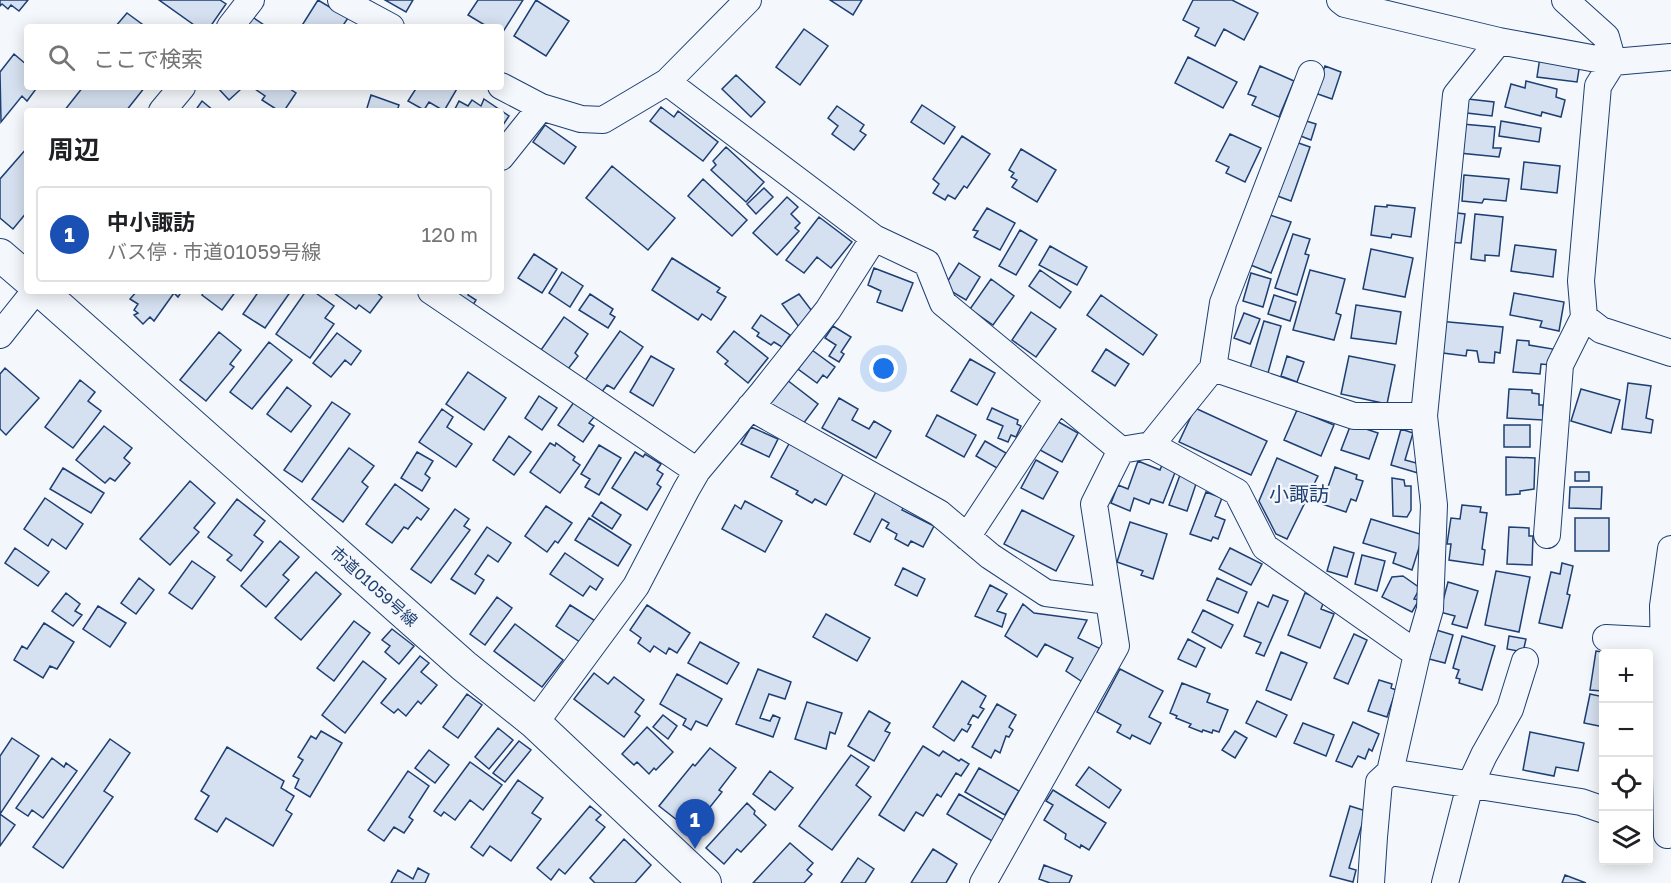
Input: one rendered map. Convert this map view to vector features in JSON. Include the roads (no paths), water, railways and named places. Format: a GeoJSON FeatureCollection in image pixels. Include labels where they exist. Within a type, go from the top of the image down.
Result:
{"type":"FeatureCollection","features":[{"type":"Feature","properties":{"kind":"street"},"geometry":{"type":"LineString","coordinates":[[232,24],[251,0]]}},
{"type":"Feature","properties":{"kind":"street"},"geometry":{"type":"LineString","coordinates":[[341,0],[385,24]]}},
{"type":"Feature","properties":{"kind":"street"},"geometry":{"type":"LineString","coordinates":[[504,88],[541,107],[581,119],[603,120],[667,82],[748,0]]}},
{"type":"Feature","properties":{"kind":"street"},"geometry":{"type":"LineString","coordinates":[[1340,0],[1345,4],[1500,40],[1613,62],[1671,57]]}},
{"type":"Feature","properties":{"kind":"street"},"geometry":{"type":"LineString","coordinates":[[1547,536],[1560,365],[1584,317],[1581,281],[1598,86],[1613,62],[1606,37],[1565,0]]}},
{"type":"Feature","properties":{"kind":"street"},"geometry":{"type":"LineString","coordinates":[[1371,883],[1379,782],[1390,772],[1417,654],[1431,609],[1434,506],[1424,416],[1456,94],[1500,40]]}},
{"type":"Feature","properties":{"kind":"street"},"geometry":{"type":"LineString","coordinates":[[1151,445],[1213,369],[1223,303],[1311,74]]}},
{"type":"Feature","properties":{"kind":"street"},"geometry":{"type":"LineString","coordinates":[[667,82],[874,238],[927,263],[944,303],[1121,450],[1151,445],[1237,492],[1265,546],[1417,654]]}},
{"type":"Feature","properties":{"kind":"street"},"geometry":{"type":"LineString","coordinates":[[164,108],[180,90]]}},
{"type":"Feature","properties":{"kind":"street"},"geometry":{"type":"LineString","coordinates":[[504,154],[541,107]]}},
{"type":"Feature","properties":{"kind":"street"},"geometry":{"type":"LineString","coordinates":[[535,723],[636,586],[698,471],[828,310],[874,238]]}},
{"type":"Feature","properties":{"kind":"street","name":"市道01059号線"},"geometry":{"type":"LineString","coordinates":[[0,255],[24,276]]}},
{"type":"Feature","properties":{"kind":"street"},"geometry":{"type":"LineString","coordinates":[[0,335],[24,294]]}},
{"type":"Feature","properties":{"kind":"street","name":"市道01059号線"},"geometry":{"type":"LineString","coordinates":[[45,294],[464,666],[535,723],[705,883]]}},
{"type":"Feature","properties":{"kind":"street"},"geometry":{"type":"LineString","coordinates":[[435,294],[698,471]]}},
{"type":"Feature","properties":{"kind":"street"},"geometry":{"type":"LineString","coordinates":[[1584,317],[1601,330],[1671,353]]}},
{"type":"Feature","properties":{"kind":"street"},"geometry":{"type":"LineString","coordinates":[[1213,369],[1354,416],[1424,416]]}},
{"type":"Feature","properties":{"kind":"street"},"geometry":{"type":"LineString","coordinates":[[967,537],[1058,399]]}},
{"type":"Feature","properties":{"kind":"street"},"geometry":{"type":"LineString","coordinates":[[750,407],[939,513],[990,556],[1046,593],[1108,601]]}},
{"type":"Feature","properties":{"kind":"street"},"geometry":{"type":"LineString","coordinates":[[983,883],[1116,646],[1094,504],[1121,450]]}},
{"type":"Feature","properties":{"kind":"street"},"geometry":{"type":"LineString","coordinates":[[1662,836],[1668,739],[1663,606],[1671,549]]}},
{"type":"Feature","properties":{"kind":"street"},"geometry":{"type":"LineString","coordinates":[[1606,638],[1664,641]]}},
{"type":"Feature","properties":{"kind":"street"},"geometry":{"type":"LineString","coordinates":[[1445,883],[1470,784],[1510,709],[1525,661]]}},
{"type":"Feature","properties":{"kind":"street"},"geometry":{"type":"LineString","coordinates":[[1390,772],[1581,802],[1599,808]]}},
{"type":"Feature","properties":{"kind":"place","name":"中小諏訪"},"geometry":{"type":"Point","coordinates":[695,849]}},
{"type":"Feature","properties":{"kind":"district","name":"小諏訪"},"geometry":{"type":"Point","coordinates":[1299,494]}}]}
